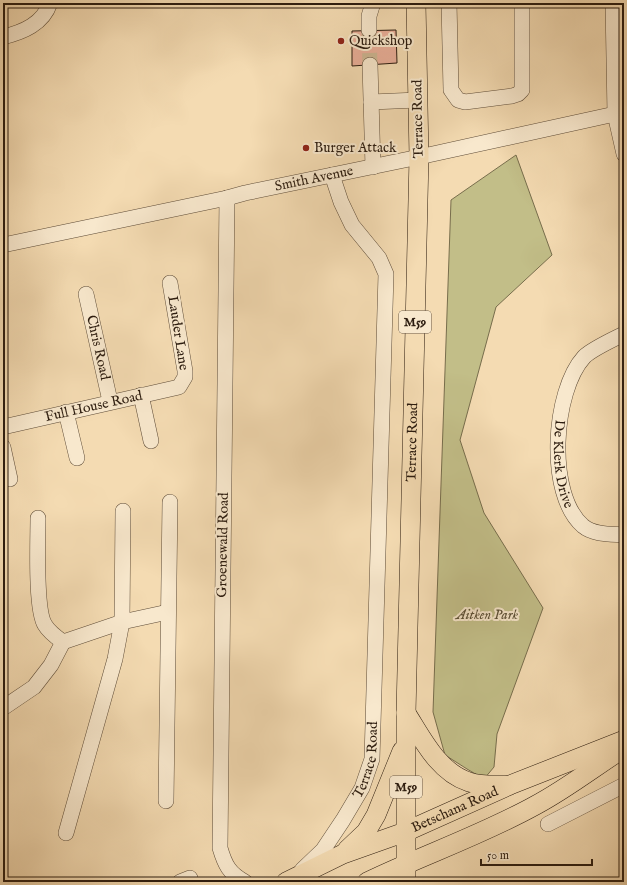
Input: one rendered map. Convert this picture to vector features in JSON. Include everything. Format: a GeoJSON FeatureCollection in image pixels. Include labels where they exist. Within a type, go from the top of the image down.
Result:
{"type":"FeatureCollection","features":[{"type":"Feature","properties":{"kind":"main road","name":"Terrace Road"},"geometry":{"type":"LineString","coordinates":[[406,873],[406,713],[419,157],[416,3]]}},
{"type":"Feature","properties":{"kind":"main road"},"geometry":{"type":"LineString","coordinates":[[406,713],[430,751],[442,766],[456,776],[469,782],[484,785],[510,785]]}},
{"type":"Feature","properties":{"kind":"main road","name":"Betschana Road"},"geometry":{"type":"LineString","coordinates":[[288,881],[343,854],[405,832],[510,785],[624,740]]}},
{"type":"Feature","properties":{"kind":"main road"},"geometry":{"type":"LineString","coordinates":[[343,854],[366,832],[376,815],[406,741]]}},
{"type":"Feature","properties":{"kind":"main road"},"geometry":{"type":"LineString","coordinates":[[367,882],[406,873],[430,853],[500,823],[538,804],[624,748]]}},
{"type":"Feature","properties":{"kind":"main road"},"geometry":{"type":"LineString","coordinates":[[415,882],[430,853]]}},
{"type":"Feature","properties":{"kind":"street"},"geometry":{"type":"LineString","coordinates":[[368,30],[372,3]]}},
{"type":"Feature","properties":{"kind":"street"},"geometry":{"type":"LineString","coordinates":[[449,3],[451,90],[458,100],[465,102],[512,96],[518,94],[522,90],[522,3]]}},
{"type":"Feature","properties":{"kind":"street"},"geometry":{"type":"LineString","coordinates":[[613,3],[619,113],[624,154]]}},
{"type":"Feature","properties":{"kind":"street"},"geometry":{"type":"LineString","coordinates":[[3,37],[29,28],[40,20],[50,5]]}},
{"type":"Feature","properties":{"kind":"street"},"geometry":{"type":"LineString","coordinates":[[370,65],[373,167]]}},
{"type":"Feature","properties":{"kind":"street"},"geometry":{"type":"LineString","coordinates":[[371,102],[418,100]]}},
{"type":"Feature","properties":{"kind":"street","name":"Smith Avenue"},"geometry":{"type":"LineString","coordinates":[[3,245],[373,167],[619,113]]}},
{"type":"Feature","properties":{"kind":"street","name":"Terrace Road"},"geometry":{"type":"LineString","coordinates":[[288,881],[323,850],[362,788],[372,759],[386,274],[379,258],[352,225],[341,202],[332,175]]}},
{"type":"Feature","properties":{"kind":"street","name":"Groenewald Road"},"geometry":{"type":"LineString","coordinates":[[227,198],[220,848],[225,864],[236,877],[246,882]]}},
{"type":"Feature","properties":{"kind":"street","name":"Lauder Lane"},"geometry":{"type":"LineString","coordinates":[[170,283],[185,371],[185,377],[182,382]]}},
{"type":"Feature","properties":{"kind":"street","name":"Chris Road"},"geometry":{"type":"LineString","coordinates":[[86,294],[110,401]]}},
{"type":"Feature","properties":{"kind":"street","name":"De Klerk Drive"},"geometry":{"type":"LineString","coordinates":[[624,334],[585,356],[577,368],[568,384],[562,408],[558,436],[560,478],[566,503],[575,517],[584,526],[593,531],[624,535]]}},
{"type":"Feature","properties":{"kind":"street","name":"Full House Road"},"geometry":{"type":"LineString","coordinates":[[3,427],[110,401],[141,396],[179,387],[182,382]]}},
{"type":"Feature","properties":{"kind":"street"},"geometry":{"type":"LineString","coordinates":[[141,396],[151,441]]}},
{"type":"Feature","properties":{"kind":"street"},"geometry":{"type":"LineString","coordinates":[[66,412],[77,458]]}},
{"type":"Feature","properties":{"kind":"street"},"geometry":{"type":"LineString","coordinates":[[3,447],[10,479]]}},
{"type":"Feature","properties":{"kind":"street"},"geometry":{"type":"LineString","coordinates":[[166,801],[170,502]]}},
{"type":"Feature","properties":{"kind":"street"},"geometry":{"type":"LineString","coordinates":[[66,833],[108,687],[122,622],[122,511]]}},
{"type":"Feature","properties":{"kind":"street"},"geometry":{"type":"LineString","coordinates":[[38,518],[38,569],[41,614],[44,624],[52,634],[63,642]]}},
{"type":"Feature","properties":{"kind":"street"},"geometry":{"type":"LineString","coordinates":[[3,708],[34,687],[51,665],[63,642],[122,622],[168,612]]}},
{"type":"Feature","properties":{"kind":"street"},"geometry":{"type":"LineString","coordinates":[[548,824],[624,785]]}},
{"type":"Feature","properties":{"kind":"green space","name":"Aitken Park"},"geometry":{"type":"Polygon","coordinates":[[[516,155],[552,255],[496,307],[460,440],[484,513],[543,608],[497,734],[494,767],[484,779],[445,755],[433,712],[451,200],[516,155]]]}},
{"type":"Feature","properties":{"kind":"building"},"geometry":{"type":"Polygon","coordinates":[[[396,30],[397,63],[352,66],[352,31],[396,30]]]}},
{"type":"Feature","properties":{"kind":"tunnel"},"geometry":{"type":"LineString","coordinates":[[369,30],[370,65]]}},
{"type":"Feature","properties":{"kind":"place","name":"Quickshop"},"geometry":{"type":"Point","coordinates":[341,41]}},
{"type":"Feature","properties":{"kind":"place","name":"Burger Attack"},"geometry":{"type":"Point","coordinates":[306,148]}}]}
